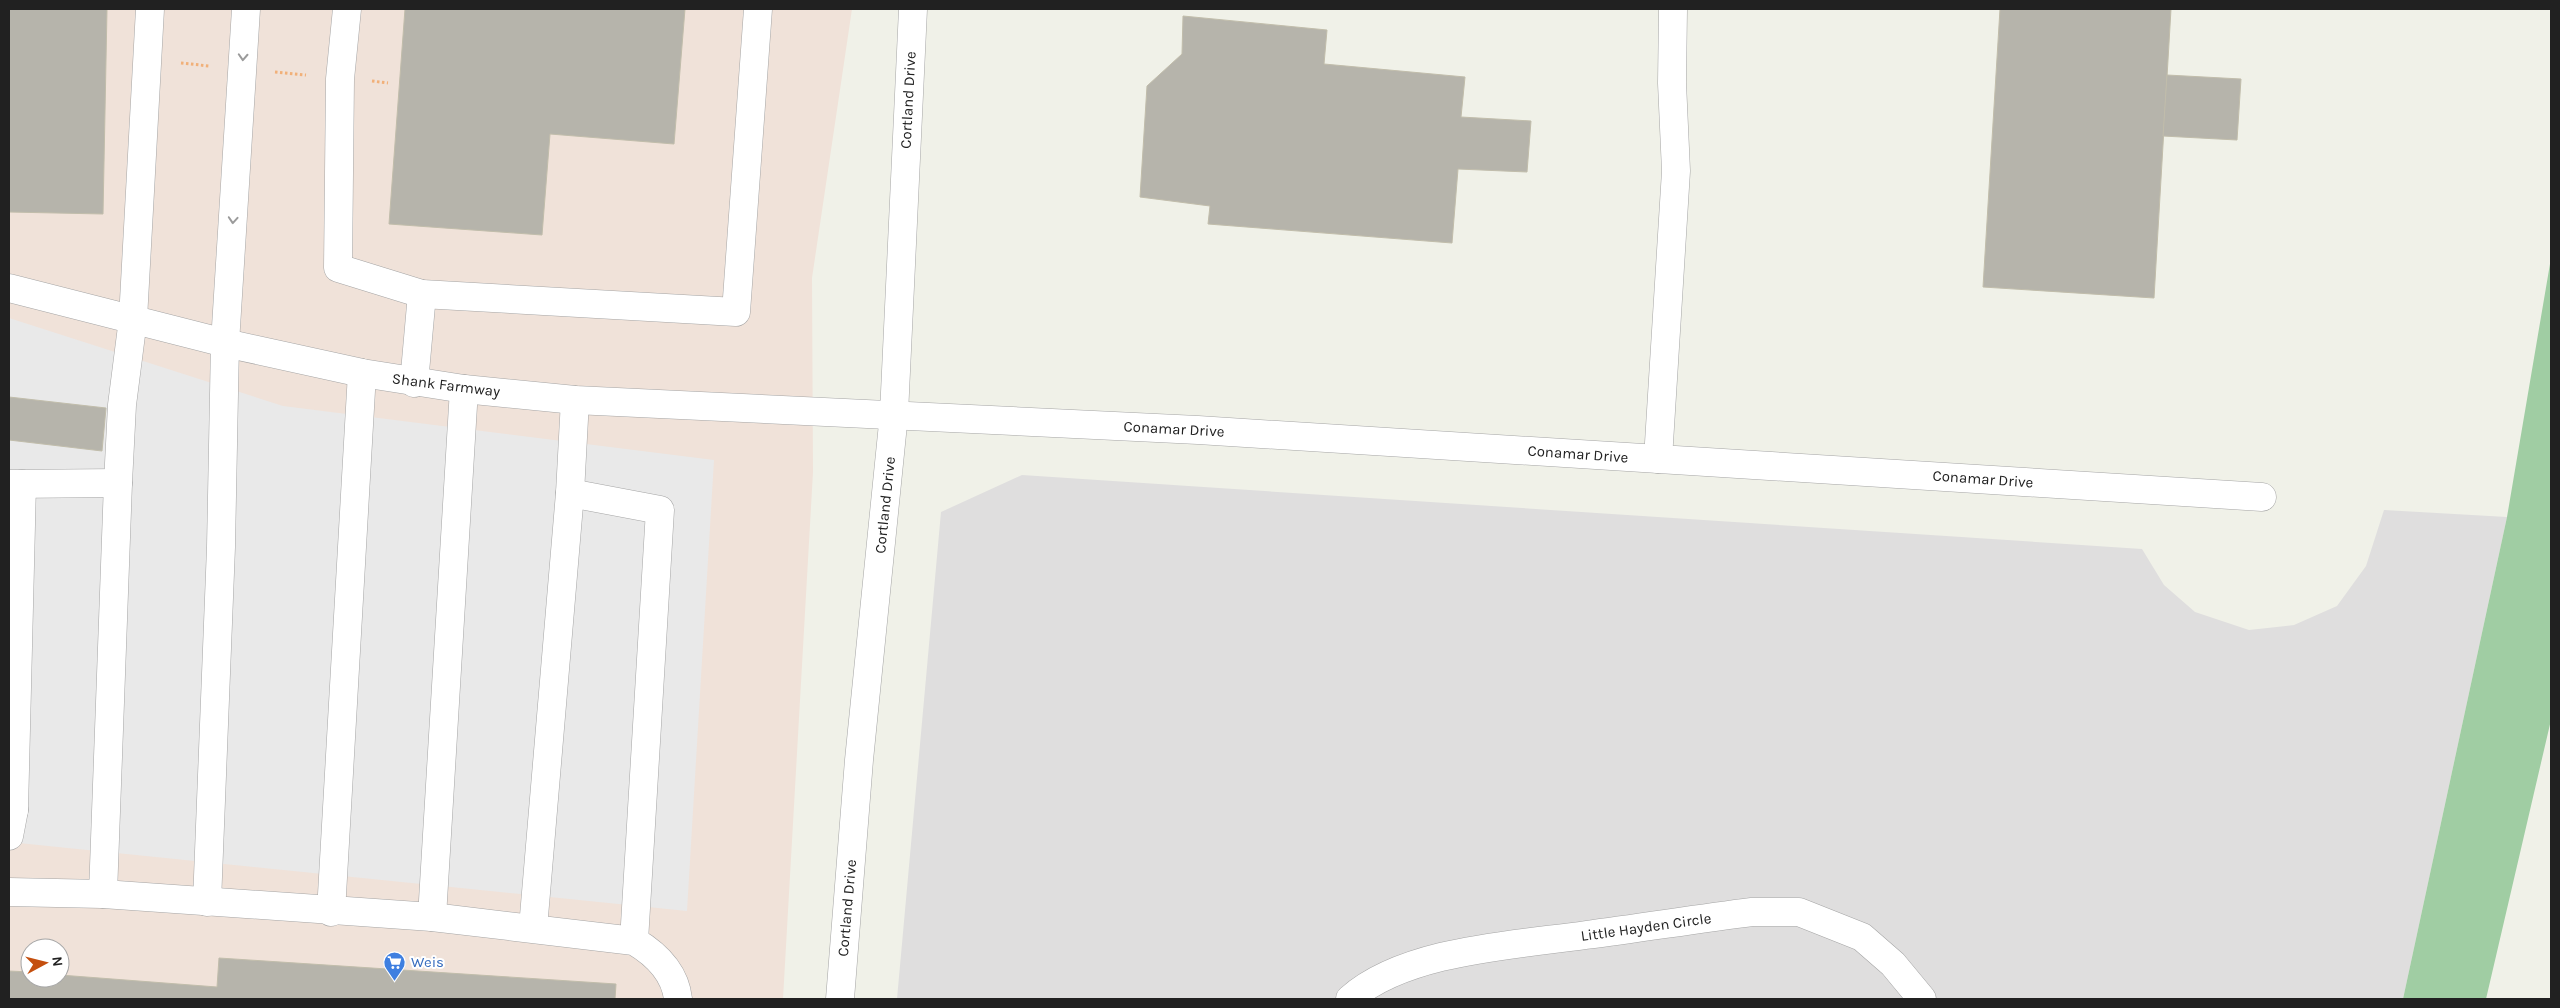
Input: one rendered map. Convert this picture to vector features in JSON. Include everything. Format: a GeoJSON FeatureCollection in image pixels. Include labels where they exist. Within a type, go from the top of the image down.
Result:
{"type":"FeatureCollection","features":[{"type":"Feature","properties":{"kind":"street"},"geometry":{"type":"LineString","coordinates":[[103,894],[122,405],[133,319],[150,9]]}},
{"type":"Feature","properties":{"kind":"street"},"geometry":{"type":"LineString","coordinates":[[207,902],[221,546],[225,343],[246,9]]}},
{"type":"Feature","properties":{"kind":"street"},"geometry":{"type":"LineString","coordinates":[[347,9],[340,78],[338,268],[422,294],[736,312],[758,9]]}},
{"type":"Feature","properties":{"kind":"street","name":"Cortland Drive"},"geometry":{"type":"LineString","coordinates":[[840,999],[859,760],[894,414],[913,9]]}},
{"type":"Feature","properties":{"kind":"street"},"geometry":{"type":"LineString","coordinates":[[1658,458],[1676,171],[1672,83],[1673,9]]}},
{"type":"Feature","properties":{"kind":"street","name":"Shank Farmway"},"geometry":{"type":"LineString","coordinates":[[9,288],[225,343],[414,383],[575,400],[894,414]]}},
{"type":"Feature","properties":{"kind":"street"},"geometry":{"type":"LineString","coordinates":[[414,383],[422,294]]}},
{"type":"Feature","properties":{"kind":"street"},"geometry":{"type":"LineString","coordinates":[[331,912],[362,373]]}},
{"type":"Feature","properties":{"kind":"street"},"geometry":{"type":"LineString","coordinates":[[432,917],[464,389]]}},
{"type":"Feature","properties":{"kind":"street"},"geometry":{"type":"LineString","coordinates":[[533,928],[570,493],[575,400]]}},
{"type":"Feature","properties":{"kind":"street","name":"Conamar Drive"},"geometry":{"type":"LineString","coordinates":[[894,414],[1198,430],[2262,497]]}},
{"type":"Feature","properties":{"kind":"street"},"geometry":{"type":"LineString","coordinates":[[10,819],[15,484],[118,483]]}},
{"type":"Feature","properties":{"kind":"street"},"geometry":{"type":"LineString","coordinates":[[570,493],[660,510],[634,940]]}},
{"type":"Feature","properties":{"kind":"street"},"geometry":{"type":"LineString","coordinates":[[9,892],[103,894],[331,912],[432,917],[634,940],[652,952],[665,965],[677,989],[678,999]]}},
{"type":"Feature","properties":{"kind":"street","name":"Little Hayden Circle"},"geometry":{"type":"LineString","coordinates":[[1350,999],[1380,980],[1411,966],[1465,952],[1752,912],[1799,912],[1862,937],[1893,964],[1922,999]]}},
{"type":"Feature","properties":{"kind":"shaded area"},"geometry":{"type":"Polygon","coordinates":[[[9,9],[852,9],[812,278],[813,472],[783,999],[9,999],[9,9]]]}},
{"type":"Feature","properties":{"kind":"shaded area"},"geometry":{"type":"Polygon","coordinates":[[[9,318],[283,406],[714,460],[687,911],[9,842],[9,318]]]}},
{"type":"Feature","properties":{"kind":"shaded area"},"geometry":{"type":"Polygon","coordinates":[[[1022,475],[2142,549],[2164,585],[2195,612],[2249,630],[2294,625],[2337,606],[2366,566],[2384,510],[2507,517],[2403,999],[897,999],[941,512],[1022,475]]]}},
{"type":"Feature","properties":{"kind":"green space"},"geometry":{"type":"Polygon","coordinates":[[[2551,258],[2551,720],[2486,999],[2403,999],[2507,517],[2551,258]]]}},
{"type":"Feature","properties":{"kind":"building"},"geometry":{"type":"Polygon","coordinates":[[[9,9],[107,9],[103,214],[9,212],[9,9]]]}},
{"type":"Feature","properties":{"kind":"building"},"geometry":{"type":"Polygon","coordinates":[[[405,9],[685,9],[674,144],[550,134],[542,235],[389,224],[405,9]]]}},
{"type":"Feature","properties":{"kind":"building"},"geometry":{"type":"Polygon","coordinates":[[[2000,9],[2171,9],[2154,298],[1983,287],[2000,9]]]}},
{"type":"Feature","properties":{"kind":"building"},"geometry":{"type":"Polygon","coordinates":[[[1183,16],[1327,30],[1324,64],[1465,77],[1461,117],[1531,121],[1527,172],[1458,169],[1452,243],[1208,224],[1210,206],[1140,197],[1147,86],[1182,54],[1183,16]]]}},
{"type":"Feature","properties":{"kind":"building"},"geometry":{"type":"Polygon","coordinates":[[[2167,75],[2241,79],[2237,140],[2163,136],[2167,75]]]}},
{"type":"Feature","properties":{"kind":"building"},"geometry":{"type":"Polygon","coordinates":[[[9,397],[106,408],[102,451],[9,440],[9,397]]]}},
{"type":"Feature","properties":{"kind":"building","name":"Weis"},"geometry":{"type":"Polygon","coordinates":[[[219,958],[616,984],[615,999],[9,999],[9,971],[20,972],[20,988],[70,988],[70,976],[217,987],[219,958]]]}},
{"type":"Feature","properties":{"kind":"place","name":"Weis"},"geometry":{"type":"Point","coordinates":[395,981]}}]}
